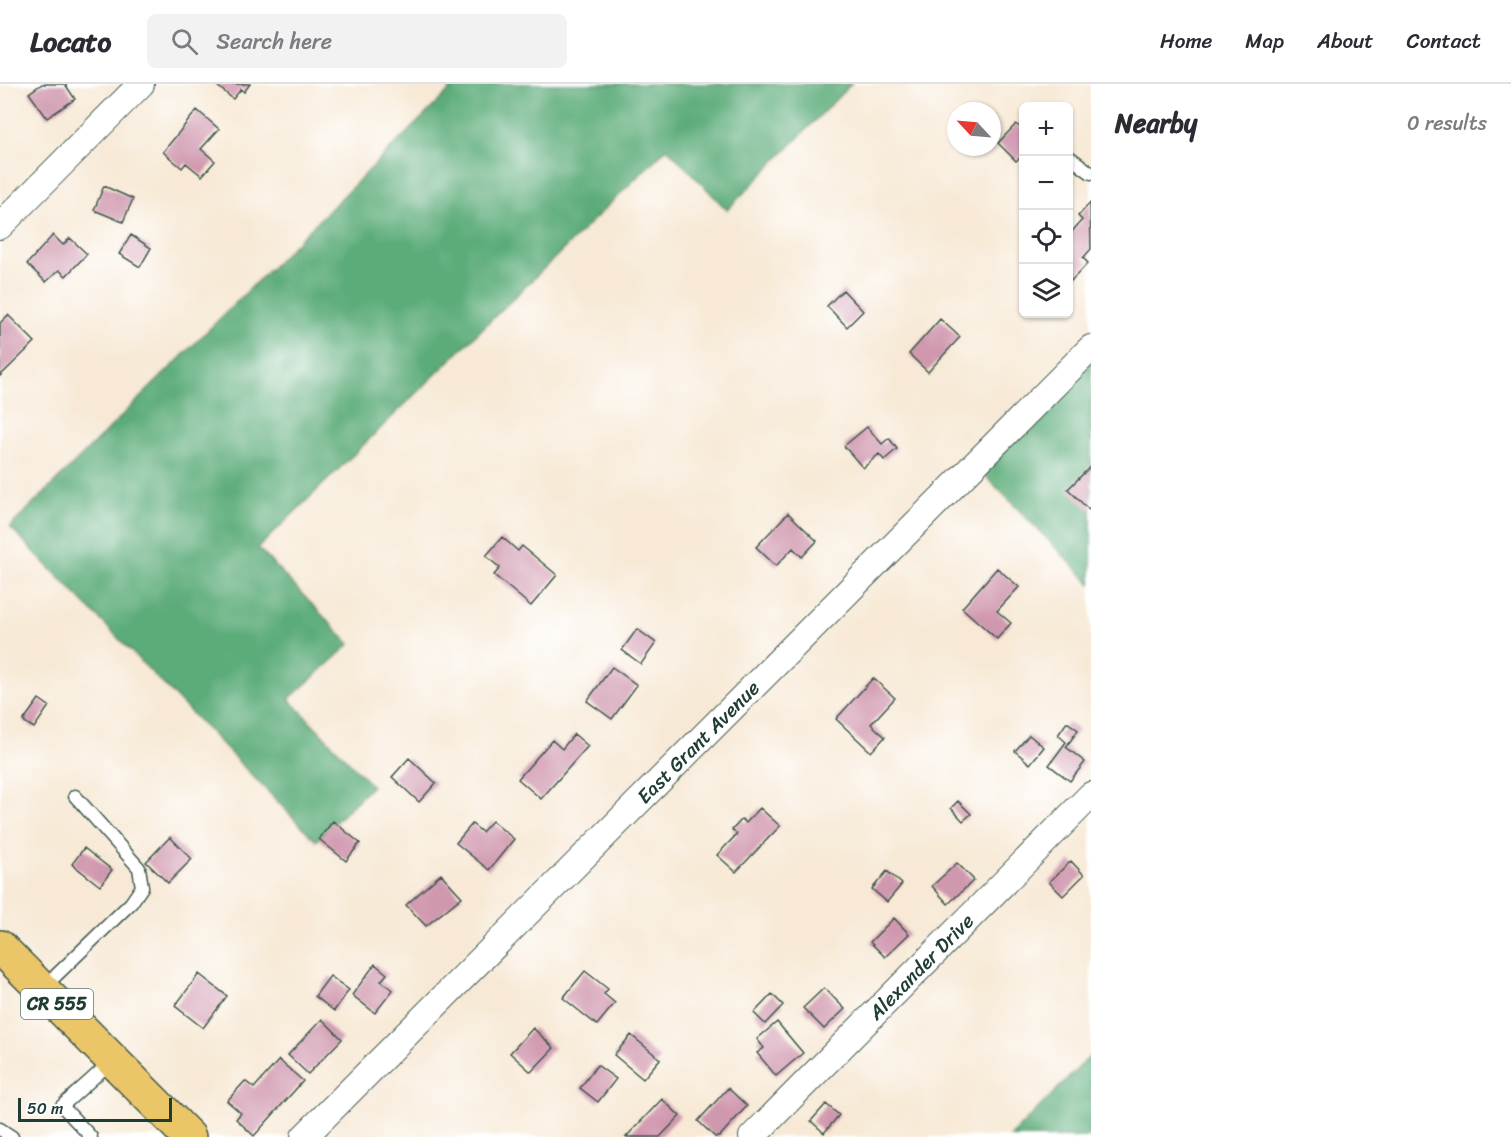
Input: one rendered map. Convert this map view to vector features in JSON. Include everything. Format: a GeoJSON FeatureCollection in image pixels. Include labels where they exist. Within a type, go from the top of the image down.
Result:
{"type":"FeatureCollection","features":[{"type":"Feature","properties":{"kind":"main road","name":"CR 555"},"geometry":{"type":"LineString","coordinates":[[0,947],[189,1137]]}},
{"type":"Feature","properties":{"kind":"street"},"geometry":{"type":"LineString","coordinates":[[0,226],[141,84]]}},
{"type":"Feature","properties":{"kind":"street","name":"East Grant Avenue"},"geometry":{"type":"LineString","coordinates":[[304,1137],[1091,348]]}},
{"type":"Feature","properties":{"kind":"street","name":"Alexander Drive"},"geometry":{"type":"LineString","coordinates":[[752,1137],[1091,795]]}},
{"type":"Feature","properties":{"kind":"lane"},"geometry":{"type":"LineString","coordinates":[[1073,160],[1091,173]]}},
{"type":"Feature","properties":{"kind":"lane"},"geometry":{"type":"LineString","coordinates":[[42,988],[131,903],[142,887],[139,868],[75,796]]}},
{"type":"Feature","properties":{"kind":"lane"},"geometry":{"type":"LineString","coordinates":[[91,1137],[62,1106],[113,1060]]}},
{"type":"Feature","properties":{"kind":"lane"},"geometry":{"type":"LineString","coordinates":[[0,1130],[12,1137]]}},
{"type":"Feature","properties":{"kind":"green space"},"geometry":{"type":"Polygon","coordinates":[[[456,84],[851,84],[727,210],[667,148],[258,548],[350,644],[289,699],[372,786],[316,841],[10,527],[456,84]]]}},
{"type":"Feature","properties":{"kind":"green space"},"geometry":{"type":"Polygon","coordinates":[[[1091,348],[1091,584],[974,464],[1091,348]]]}},
{"type":"Feature","properties":{"kind":"green space"},"geometry":{"type":"Polygon","coordinates":[[[1091,1055],[1091,1137],[1010,1137],[1091,1055]]]}},
{"type":"Feature","properties":{"kind":"building"},"geometry":{"type":"Polygon","coordinates":[[[42,84],[65,84],[75,99],[47,118],[29,93],[42,84]]]}},
{"type":"Feature","properties":{"kind":"building"},"geometry":{"type":"Polygon","coordinates":[[[215,84],[250,84],[244,92],[241,89],[233,99],[215,84]]]}},
{"type":"Feature","properties":{"kind":"building"},"geometry":{"type":"Polygon","coordinates":[[[197,110],[219,129],[201,149],[215,161],[202,176],[186,163],[182,168],[163,152],[197,110]]]}},
{"type":"Feature","properties":{"kind":"building"},"geometry":{"type":"Polygon","coordinates":[[[1016,124],[1019,127],[1019,158],[1016,161],[1001,146],[1001,140],[1016,124]]]}},
{"type":"Feature","properties":{"kind":"building"},"geometry":{"type":"Polygon","coordinates":[[[104,186],[133,199],[123,222],[94,210],[104,186]]]}},
{"type":"Feature","properties":{"kind":"building"},"geometry":{"type":"Polygon","coordinates":[[[1090,203],[1091,249],[1083,258],[1088,263],[1073,279],[1073,230],[1082,220],[1078,216],[1090,203]]]}},
{"type":"Feature","properties":{"kind":"building"},"geometry":{"type":"Polygon","coordinates":[[[53,235],[63,245],[70,238],[87,254],[66,276],[59,270],[46,282],[27,264],[53,235]]]}},
{"type":"Feature","properties":{"kind":"building"},"geometry":{"type":"Polygon","coordinates":[[[131,235],[151,248],[140,267],[119,254],[131,235]]]}},
{"type":"Feature","properties":{"kind":"building"},"geometry":{"type":"Polygon","coordinates":[[[843,290],[863,311],[847,327],[827,306],[843,290]]]}},
{"type":"Feature","properties":{"kind":"building"},"geometry":{"type":"Polygon","coordinates":[[[8,315],[35,342],[0,376],[0,323],[8,315]]]}},
{"type":"Feature","properties":{"kind":"building"},"geometry":{"type":"Polygon","coordinates":[[[940,319],[960,337],[928,372],[909,354],[940,319]]]}},
{"type":"Feature","properties":{"kind":"building"},"geometry":{"type":"Polygon","coordinates":[[[867,427],[882,444],[889,438],[897,449],[884,460],[879,454],[863,468],[844,446],[867,427]]]}},
{"type":"Feature","properties":{"kind":"building"},"geometry":{"type":"Polygon","coordinates":[[[1091,466],[1091,508],[1089,510],[1068,489],[1091,466]]]}},
{"type":"Feature","properties":{"kind":"building"},"geometry":{"type":"Polygon","coordinates":[[[788,513],[817,541],[802,557],[793,548],[776,566],[756,547],[788,513]]]}},
{"type":"Feature","properties":{"kind":"building"},"geometry":{"type":"Polygon","coordinates":[[[502,537],[518,551],[522,546],[557,575],[531,606],[494,575],[500,568],[486,556],[502,537]]]}},
{"type":"Feature","properties":{"kind":"building"},"geometry":{"type":"Polygon","coordinates":[[[997,568],[1019,587],[997,611],[1011,623],[997,639],[962,608],[997,568]]]}},
{"type":"Feature","properties":{"kind":"building"},"geometry":{"type":"Polygon","coordinates":[[[637,629],[656,643],[641,664],[622,650],[637,629]]]}},
{"type":"Feature","properties":{"kind":"building"},"geometry":{"type":"Polygon","coordinates":[[[612,667],[637,685],[612,719],[587,701],[612,667]]]}},
{"type":"Feature","properties":{"kind":"building"},"geometry":{"type":"Polygon","coordinates":[[[873,678],[895,698],[871,724],[885,737],[871,752],[836,719],[873,678]]]}},
{"type":"Feature","properties":{"kind":"building"},"geometry":{"type":"Polygon","coordinates":[[[39,699],[49,706],[34,728],[23,721],[39,699]]]}},
{"type":"Feature","properties":{"kind":"building"},"geometry":{"type":"Polygon","coordinates":[[[1067,722],[1078,730],[1066,747],[1085,762],[1070,781],[1049,765],[1066,742],[1058,735],[1067,722]]]}},
{"type":"Feature","properties":{"kind":"building"},"geometry":{"type":"Polygon","coordinates":[[[574,734],[588,746],[541,799],[518,779],[552,740],[562,749],[574,734]]]}},
{"type":"Feature","properties":{"kind":"building"},"geometry":{"type":"Polygon","coordinates":[[[1029,735],[1044,747],[1030,764],[1015,751],[1029,735]]]}},
{"type":"Feature","properties":{"kind":"building"},"geometry":{"type":"Polygon","coordinates":[[[409,758],[436,783],[419,802],[392,777],[409,758]]]}},
{"type":"Feature","properties":{"kind":"building"},"geometry":{"type":"Polygon","coordinates":[[[958,801],[971,814],[963,821],[951,808],[958,801]]]}},
{"type":"Feature","properties":{"kind":"building"},"geometry":{"type":"Polygon","coordinates":[[[760,808],[780,826],[736,872],[717,855],[737,834],[732,830],[742,819],[746,823],[760,808]]]}},
{"type":"Feature","properties":{"kind":"building"},"geometry":{"type":"Polygon","coordinates":[[[333,821],[360,843],[346,861],[319,839],[333,821]]]}},
{"type":"Feature","properties":{"kind":"building"},"geometry":{"type":"Polygon","coordinates":[[[492,821],[514,839],[489,870],[456,843],[472,824],[482,832],[492,821]]]}},
{"type":"Feature","properties":{"kind":"building"},"geometry":{"type":"Polygon","coordinates":[[[170,837],[192,859],[168,883],[146,862],[170,837]]]}},
{"type":"Feature","properties":{"kind":"building"},"geometry":{"type":"Polygon","coordinates":[[[84,848],[112,870],[100,886],[72,864],[84,848]]]}},
{"type":"Feature","properties":{"kind":"building"},"geometry":{"type":"Polygon","coordinates":[[[1071,861],[1084,875],[1063,896],[1049,882],[1071,861]]]}},
{"type":"Feature","properties":{"kind":"building"},"geometry":{"type":"Polygon","coordinates":[[[957,863],[974,880],[948,904],[932,886],[957,863]]]}},
{"type":"Feature","properties":{"kind":"building"},"geometry":{"type":"Polygon","coordinates":[[[887,871],[902,884],[887,902],[872,889],[887,871]]]}},
{"type":"Feature","properties":{"kind":"building"},"geometry":{"type":"Polygon","coordinates":[[[441,874],[462,897],[426,926],[406,905],[441,874]]]}},
{"type":"Feature","properties":{"kind":"building"},"geometry":{"type":"Polygon","coordinates":[[[894,918],[909,934],[885,957],[870,942],[894,918]]]}},
{"type":"Feature","properties":{"kind":"building"},"geometry":{"type":"Polygon","coordinates":[[[375,964],[387,974],[381,981],[393,990],[375,1013],[352,995],[375,964]]]}},
{"type":"Feature","properties":{"kind":"building"},"geometry":{"type":"Polygon","coordinates":[[[585,971],[608,989],[604,994],[615,1003],[597,1025],[563,998],[585,971]]]}},
{"type":"Feature","properties":{"kind":"building"},"geometry":{"type":"Polygon","coordinates":[[[199,974],[227,996],[203,1028],[175,1006],[199,974]]]}},
{"type":"Feature","properties":{"kind":"building"},"geometry":{"type":"Polygon","coordinates":[[[330,976],[349,990],[334,1011],[315,996],[330,976]]]}},
{"type":"Feature","properties":{"kind":"building"},"geometry":{"type":"Polygon","coordinates":[[[824,988],[845,1009],[824,1029],[803,1008],[824,988]]]}},
{"type":"Feature","properties":{"kind":"building"},"geometry":{"type":"Polygon","coordinates":[[[772,994],[783,1005],[765,1024],[754,1013],[772,994]]]}},
{"type":"Feature","properties":{"kind":"building"},"geometry":{"type":"Polygon","coordinates":[[[322,1019],[342,1039],[308,1074],[288,1055],[322,1019]]]}},
{"type":"Feature","properties":{"kind":"building"},"geometry":{"type":"Polygon","coordinates":[[[777,1022],[803,1053],[776,1076],[757,1053],[764,1048],[757,1039],[777,1022]]]}},
{"type":"Feature","properties":{"kind":"building"},"geometry":{"type":"Polygon","coordinates":[[[533,1028],[554,1048],[531,1072],[510,1053],[533,1028]]]}},
{"type":"Feature","properties":{"kind":"building"},"geometry":{"type":"Polygon","coordinates":[[[631,1035],[660,1059],[643,1079],[614,1055],[631,1035]]]}},
{"type":"Feature","properties":{"kind":"building"},"geometry":{"type":"Polygon","coordinates":[[[279,1060],[303,1081],[254,1136],[236,1119],[241,1113],[227,1101],[245,1081],[254,1088],[279,1060]]]}},
{"type":"Feature","properties":{"kind":"building"},"geometry":{"type":"Polygon","coordinates":[[[597,1065],[616,1079],[598,1102],[580,1088],[597,1065]]]}},
{"type":"Feature","properties":{"kind":"building"},"geometry":{"type":"Polygon","coordinates":[[[728,1088],[747,1106],[719,1137],[715,1137],[698,1121],[728,1088]]]}},
{"type":"Feature","properties":{"kind":"building"},"geometry":{"type":"Polygon","coordinates":[[[662,1099],[680,1116],[660,1137],[626,1137],[662,1099]]]}},
{"type":"Feature","properties":{"kind":"building"},"geometry":{"type":"Polygon","coordinates":[[[826,1104],[839,1115],[824,1133],[811,1121],[826,1104]]]}}]}
